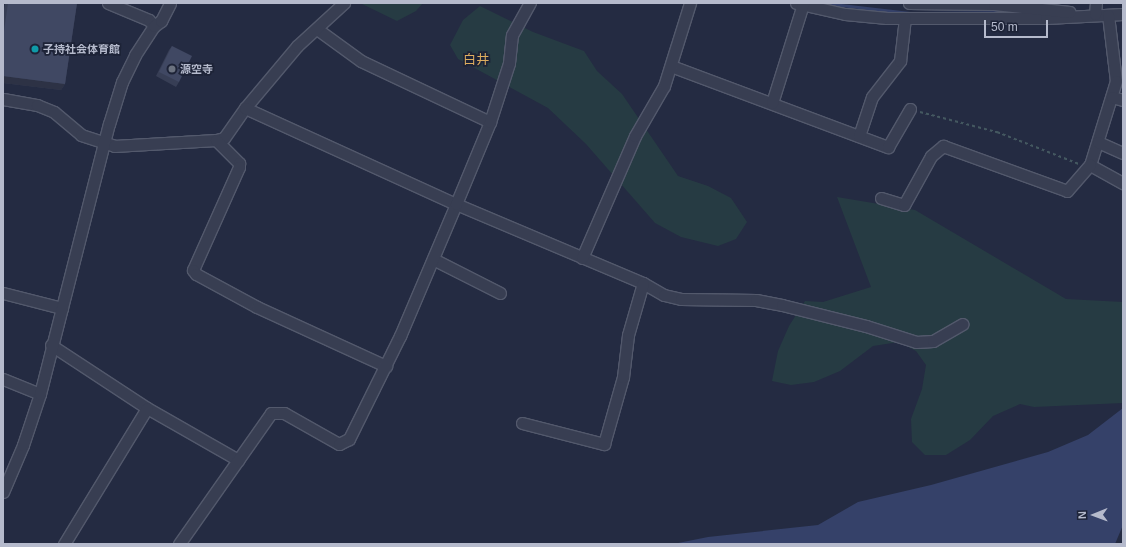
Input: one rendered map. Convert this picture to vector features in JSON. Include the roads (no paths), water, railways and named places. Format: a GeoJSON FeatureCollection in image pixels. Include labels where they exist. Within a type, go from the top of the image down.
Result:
{"type":"FeatureCollection","features":[{"type":"Feature","properties":{"kind":"street"},"geometry":{"type":"LineString","coordinates":[[108,3],[148,20],[154,26]]}},
{"type":"Feature","properties":{"kind":"street"},"geometry":{"type":"LineString","coordinates":[[3,492],[23,444],[40,394],[51,345],[122,82],[135,55],[154,26],[161,21],[170,3]]}},
{"type":"Feature","properties":{"kind":"street"},"geometry":{"type":"LineString","coordinates":[[3,99],[37,105],[54,112],[82,135],[114,146],[216,140],[224,138],[245,108],[297,46],[344,3]]}},
{"type":"Feature","properties":{"kind":"street"},"geometry":{"type":"LineString","coordinates":[[179,544],[271,413],[284,413],[339,444],[349,439],[386,366],[456,204],[490,122],[509,62],[512,35],[530,3]]}},
{"type":"Feature","properties":{"kind":"street"},"geometry":{"type":"LineString","coordinates":[[582,258],[635,136],[658,100],[672,66],[690,3]]}},
{"type":"Feature","properties":{"kind":"street"},"geometry":{"type":"LineString","coordinates":[[909,3],[941,12]]}},
{"type":"Feature","properties":{"kind":"street"},"geometry":{"type":"LineString","coordinates":[[772,103],[799,4],[845,14],[905,18],[941,12],[1095,8],[1108,15]]}},
{"type":"Feature","properties":{"kind":"street"},"geometry":{"type":"LineString","coordinates":[[994,11],[1046,18],[1123,14]]}},
{"type":"Feature","properties":{"kind":"street"},"geometry":{"type":"LineString","coordinates":[[881,198],[904,204],[931,156],[943,146],[1066,191],[1090,164],[1116,81],[1108,15]]}},
{"type":"Feature","properties":{"kind":"street"},"geometry":{"type":"LineString","coordinates":[[859,136],[872,97],[900,61],[905,18]]}},
{"type":"Feature","properties":{"kind":"street"},"geometry":{"type":"LineString","coordinates":[[317,29],[361,61],[490,122]]}},
{"type":"Feature","properties":{"kind":"street"},"geometry":{"type":"LineString","coordinates":[[672,66],[888,147],[910,109]]}},
{"type":"Feature","properties":{"kind":"street"},"geometry":{"type":"LineString","coordinates":[[1112,97],[1123,100]]}},
{"type":"Feature","properties":{"kind":"street"},"geometry":{"type":"LineString","coordinates":[[245,108],[456,204],[643,283],[664,296],[681,299],[756,300],[866,326],[916,342],[933,341],[962,324]]}},
{"type":"Feature","properties":{"kind":"street"},"geometry":{"type":"LineString","coordinates":[[216,140],[240,163],[193,270],[196,274],[257,307],[386,366]]}},
{"type":"Feature","properties":{"kind":"street"},"geometry":{"type":"LineString","coordinates":[[1098,142],[1123,153]]}},
{"type":"Feature","properties":{"kind":"street"},"geometry":{"type":"LineString","coordinates":[[1090,164],[1123,183]]}},
{"type":"Feature","properties":{"kind":"street"},"geometry":{"type":"LineString","coordinates":[[433,259],[500,293]]}},
{"type":"Feature","properties":{"kind":"street"},"geometry":{"type":"LineString","coordinates":[[522,422],[604,444],[623,377],[628,334],[643,283]]}},
{"type":"Feature","properties":{"kind":"street"},"geometry":{"type":"LineString","coordinates":[[3,293],[62,308]]}},
{"type":"Feature","properties":{"kind":"street"},"geometry":{"type":"LineString","coordinates":[[51,345],[147,408],[238,460]]}},
{"type":"Feature","properties":{"kind":"street"},"geometry":{"type":"LineString","coordinates":[[3,380],[40,394]]}},
{"type":"Feature","properties":{"kind":"street"},"geometry":{"type":"LineString","coordinates":[[64,544],[147,408]]}},
{"type":"Feature","properties":{"kind":"water"},"geometry":{"type":"Polygon","coordinates":[[[1123,408],[1123,525],[1115,544],[673,544],[708,537],[818,525],[858,502],[931,485],[1048,452],[1088,435],[1123,408]]]}},
{"type":"Feature","properties":{"kind":"waterway"},"geometry":{"type":"LineString","coordinates":[[824,3],[909,13]]}},
{"type":"Feature","properties":{"kind":"waterway"},"geometry":{"type":"LineString","coordinates":[[920,13],[1015,12]]}},
{"type":"Feature","properties":{"kind":"place","name":"子持社会体育館"},"geometry":{"type":"Point","coordinates":[35,49]}},
{"type":"Feature","properties":{"kind":"place","name":"源空寺"},"geometry":{"type":"Point","coordinates":[172,69]}},
{"type":"Feature","properties":{"kind":"district","name":"白井"},"geometry":{"type":"Point","coordinates":[476,60]}}]}
